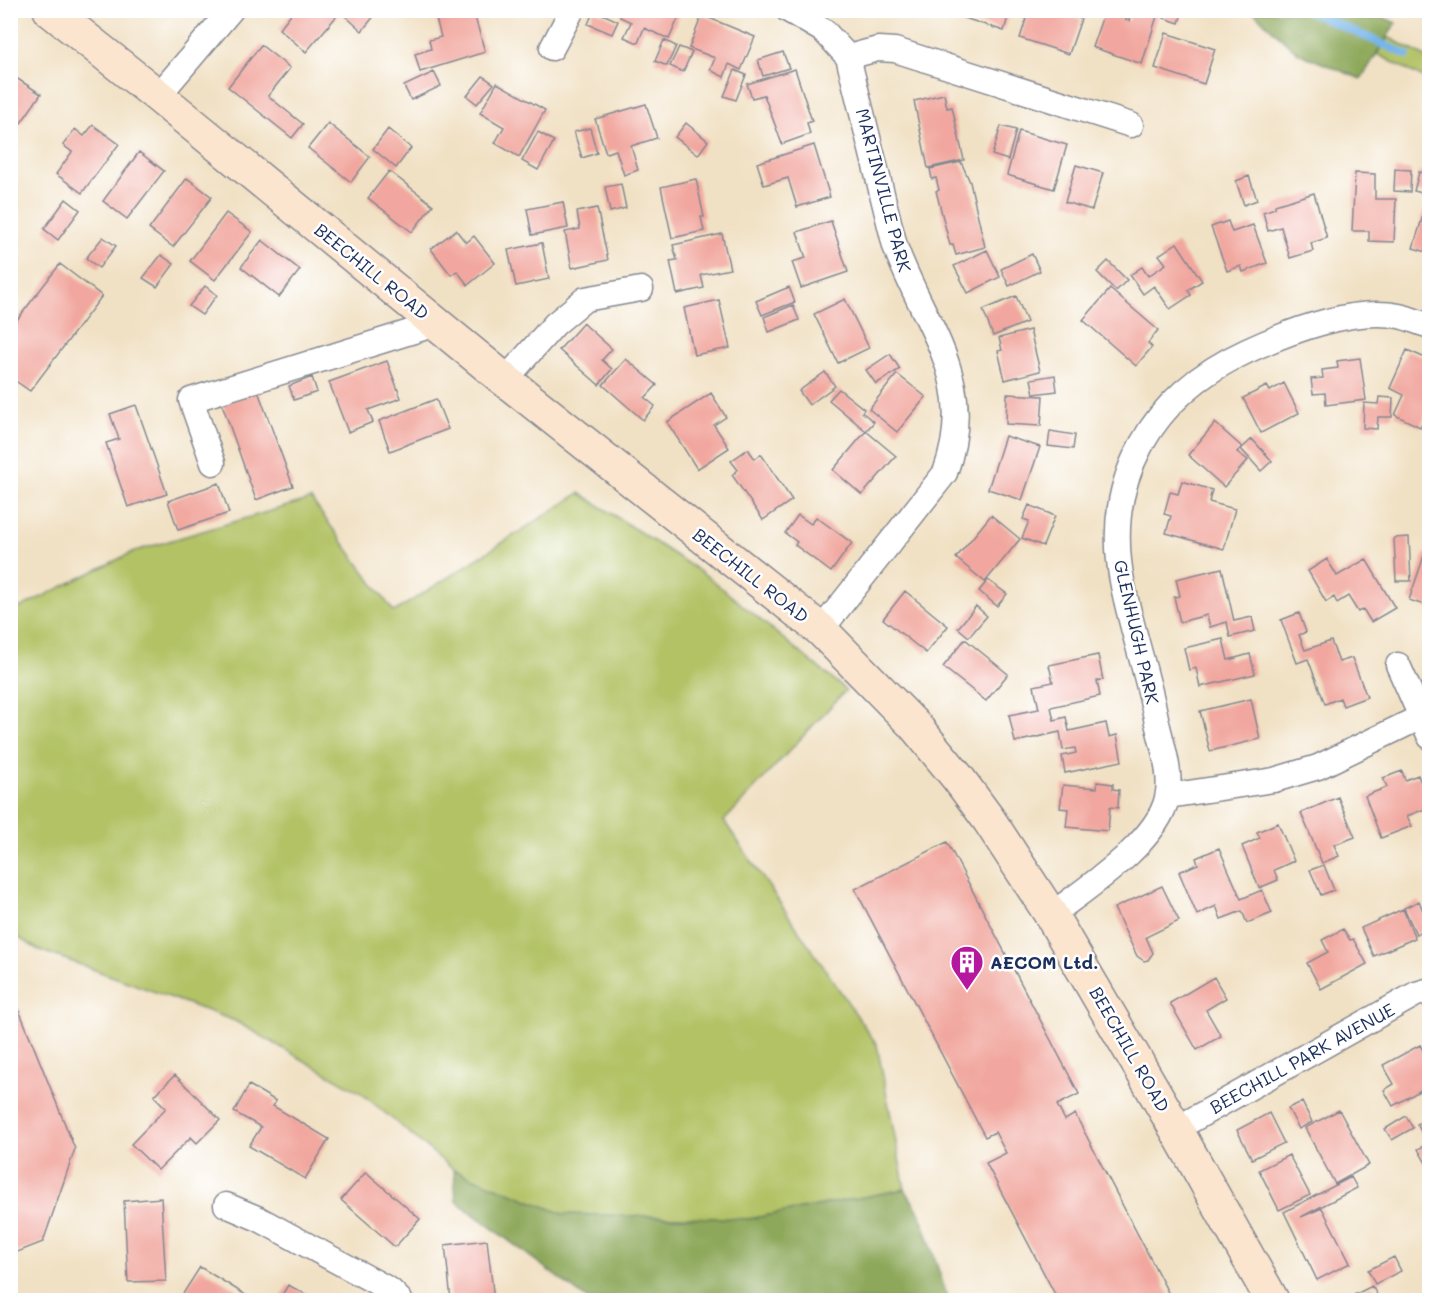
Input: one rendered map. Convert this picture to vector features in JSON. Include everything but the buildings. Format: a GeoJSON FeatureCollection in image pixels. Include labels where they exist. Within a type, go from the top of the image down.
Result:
{"type":"FeatureCollection","features":[{"type":"Feature","properties":{"kind":"street","name":"BEECHILL ROAD"},"geometry":{"type":"LineString","coordinates":[[50,10],[505,380],[821,630],[916,727],[958,778],[1051,915],[1176,1129],[1272,1300]]}},
{"type":"Feature","properties":{"kind":"street"},"geometry":{"type":"LineString","coordinates":[[158,96],[231,10]]}},
{"type":"Feature","properties":{"kind":"street"},"geometry":{"type":"LineString","coordinates":[[552,48],[572,10]]}},
{"type":"Feature","properties":{"kind":"street","name":"MARTINVILLE PARK"},"geometry":{"type":"LineString","coordinates":[[788,10],[824,31],[848,57],[895,246],[906,276],[949,363],[957,394],[958,419],[954,449],[945,473],[821,630]]}},
{"type":"Feature","properties":{"kind":"street"},"geometry":{"type":"LineString","coordinates":[[848,57],[871,51],[895,50],[1131,125]]}},
{"type":"Feature","properties":{"kind":"street"},"geometry":{"type":"LineString","coordinates":[[505,380],[555,324],[585,299],[641,289]]}},
{"type":"Feature","properties":{"kind":"street","name":"GLENHUGH PARK"},"geometry":{"type":"LineString","coordinates":[[1168,796],[1168,781],[1152,699],[1123,585],[1118,546],[1118,511],[1124,484],[1142,441],[1161,413],[1189,387],[1224,361],[1273,339],[1340,319],[1371,314],[1400,316],[1430,326]]}},
{"type":"Feature","properties":{"kind":"street"},"geometry":{"type":"LineString","coordinates":[[213,463],[191,400],[436,324]]}},
{"type":"Feature","properties":{"kind":"street"},"geometry":{"type":"LineString","coordinates":[[1051,915],[1125,857],[1156,822],[1168,796],[1274,780],[1318,767],[1425,727],[1398,665]]}},
{"type":"Feature","properties":{"kind":"street","name":"BEECHILL PARK AVENUE"},"geometry":{"type":"LineString","coordinates":[[1176,1129],[1416,994],[1430,990]]}},
{"type":"Feature","properties":{"kind":"street"},"geometry":{"type":"LineString","coordinates":[[226,1205],[259,1219],[381,1285],[400,1300]]}},
{"type":"Feature","properties":{"kind":"green space"},"geometry":{"type":"Polygon","coordinates":[[[1252,11],[1370,11],[1396,23],[1361,79],[1298,53],[1252,11]]]}},
{"type":"Feature","properties":{"kind":"green space"},"geometry":{"type":"Polygon","coordinates":[[[1388,37],[1429,59],[1429,81],[1377,54],[1388,37]]]}},
{"type":"Feature","properties":{"kind":"green space"},"geometry":{"type":"Polygon","coordinates":[[[580,493],[707,576],[846,690],[724,821],[877,1045],[905,1189],[749,1219],[563,1214],[454,1170],[361,1093],[235,1021],[37,949],[11,933],[11,612],[135,551],[311,499],[394,612],[580,493]]]}},
{"type":"Feature","properties":{"kind":"green space"},"geometry":{"type":"Polygon","coordinates":[[[454,1170],[563,1214],[749,1219],[905,1189],[921,1215],[948,1300],[588,1300],[456,1201],[454,1170]]]}},
{"type":"Feature","properties":{"kind":"waterway"},"geometry":{"type":"LineString","coordinates":[[1306,10],[1407,55]]}},
{"type":"Feature","properties":{"kind":"place","name":"AECOM Ltd."},"geometry":{"type":"Point","coordinates":[967,991]}}]}
